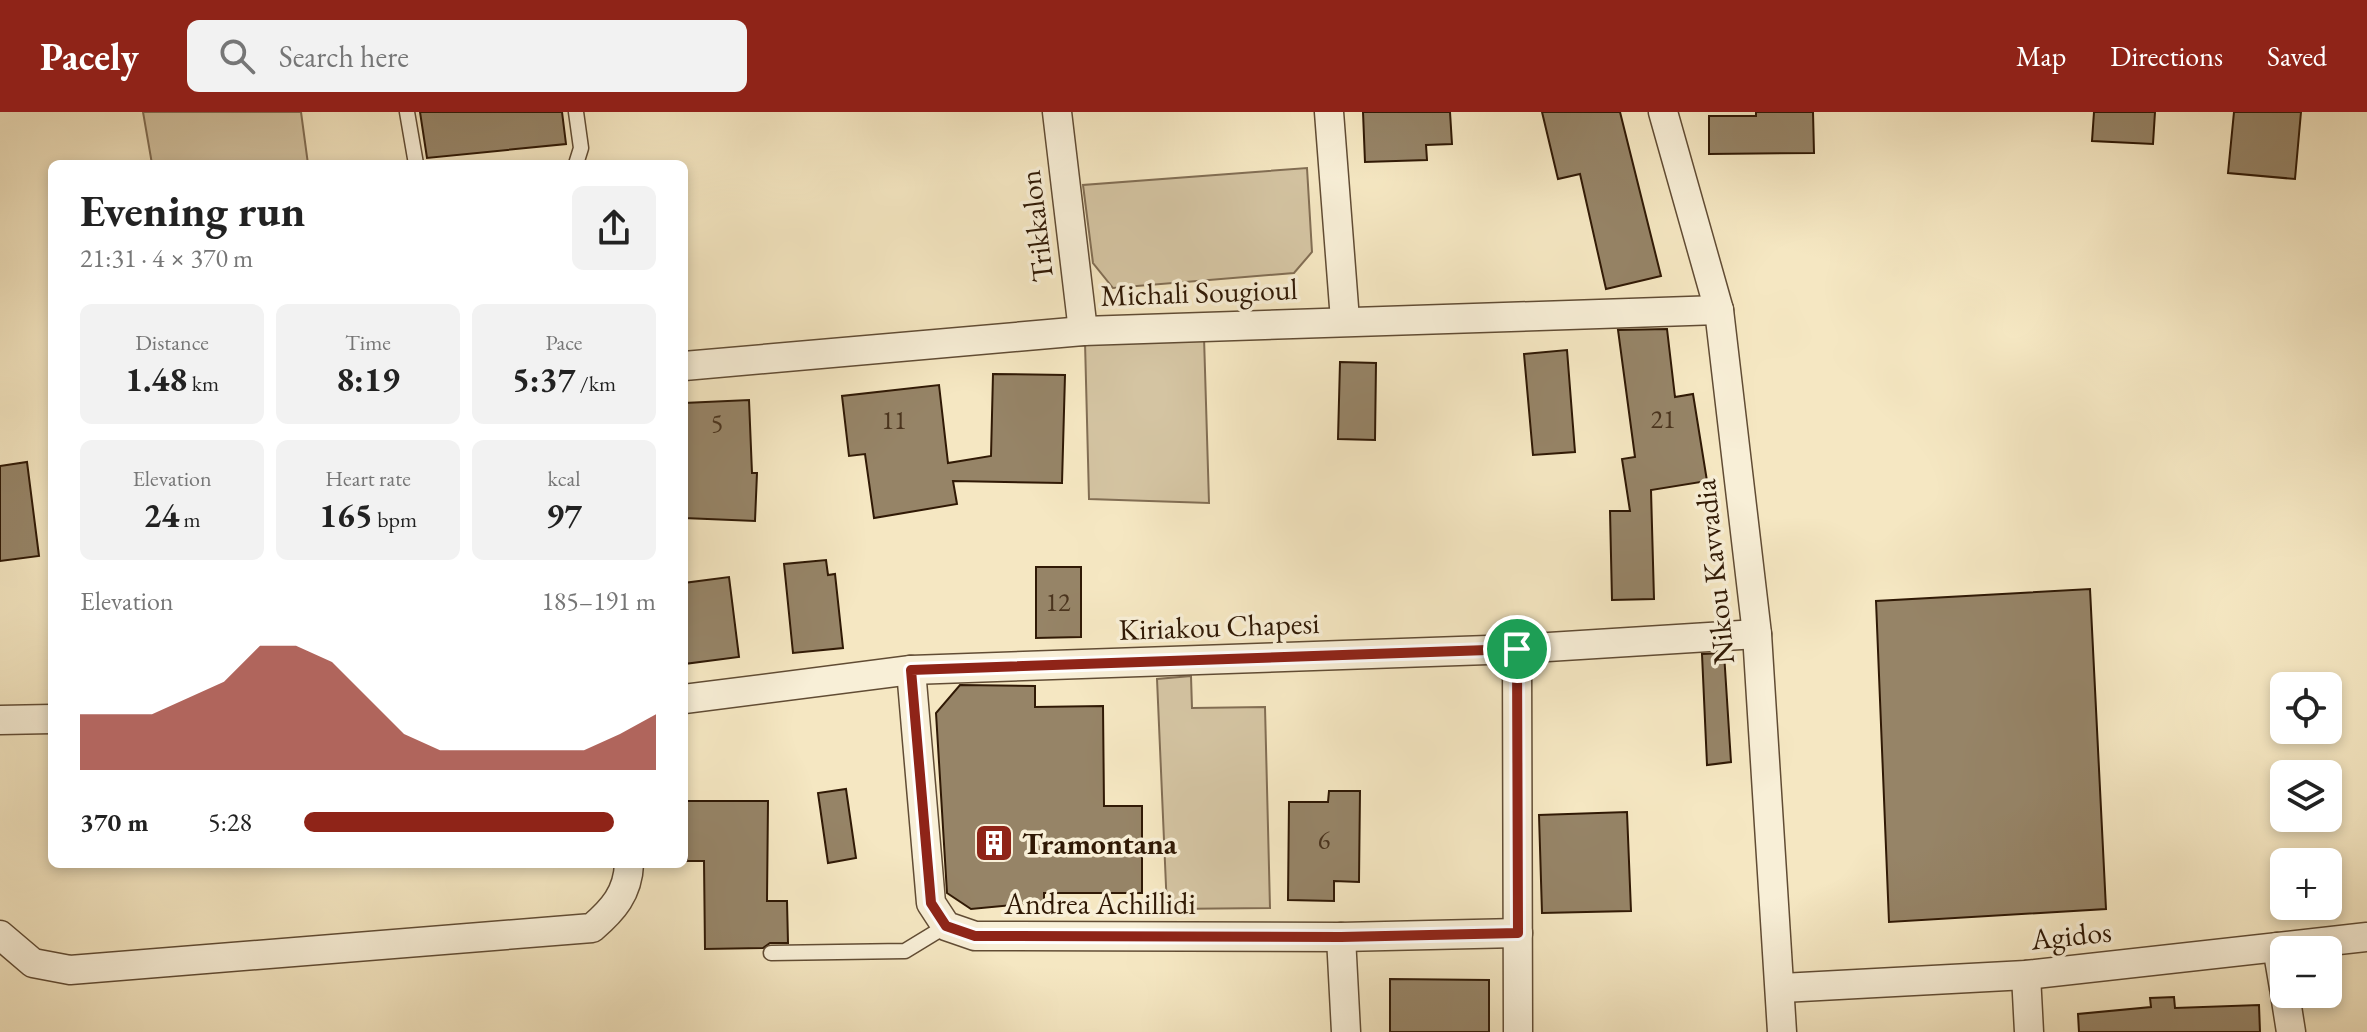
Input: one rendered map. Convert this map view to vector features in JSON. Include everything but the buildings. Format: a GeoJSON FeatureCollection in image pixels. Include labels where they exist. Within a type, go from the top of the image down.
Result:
{"type":"FeatureCollection","features":[{"type":"Feature","properties":{"kind":"street","name":"Trikkalon"},"geometry":{"type":"LineString","coordinates":[[1057,112],[1083,331]]}},
{"type":"Feature","properties":{"kind":"street"},"geometry":{"type":"LineString","coordinates":[[1329,112],[1345,320]]}},
{"type":"Feature","properties":{"kind":"street","name":"Nikou Kavvadia"},"geometry":{"type":"LineString","coordinates":[[1663,112],[1719,310],[1757,634],[1782,988],[1782,1032]]}},
{"type":"Feature","properties":{"kind":"street","name":"Michali Sougioul"},"geometry":{"type":"LineString","coordinates":[[688,366],[1083,331],[1719,310]]}},
{"type":"Feature","properties":{"kind":"street","name":"Kiriakou Chapesi"},"geometry":{"type":"LineString","coordinates":[[688,698],[911,670],[1517,649],[1757,634]]}},
{"type":"Feature","properties":{"kind":"street"},"geometry":{"type":"LineString","coordinates":[[1517,649],[1518,1032]]}},
{"type":"Feature","properties":{"kind":"street"},"geometry":{"type":"LineString","coordinates":[[911,670],[931,903],[946,926]]}},
{"type":"Feature","properties":{"kind":"street"},"geometry":{"type":"LineString","coordinates":[[0,720],[48,719]]}},
{"type":"Feature","properties":{"kind":"street"},"geometry":{"type":"LineString","coordinates":[[0,935],[33,963],[70,970],[592,928],[615,909],[628,880],[629,868]]}},
{"type":"Feature","properties":{"kind":"street","name":"Andrea Achillidi"},"geometry":{"type":"LineString","coordinates":[[946,926],[975,936],[1341,937],[1518,933]]}},
{"type":"Feature","properties":{"kind":"street"},"geometry":{"type":"LineString","coordinates":[[1341,937],[1346,1032]]}},
{"type":"Feature","properties":{"kind":"street","name":"Agidos"},"geometry":{"type":"LineString","coordinates":[[2342,940],[2367,937]]}},
{"type":"Feature","properties":{"kind":"street","name":"Agidos"},"geometry":{"type":"LineString","coordinates":[[1782,988],[2026,975],[2270,948]]}},
{"type":"Feature","properties":{"kind":"street"},"geometry":{"type":"LineString","coordinates":[[2026,975],[2029,1032]]}},
{"type":"Feature","properties":{"kind":"street"},"geometry":{"type":"LineString","coordinates":[[2287,1008],[2291,1032]]}},
{"type":"Feature","properties":{"kind":"lane"},"geometry":{"type":"LineString","coordinates":[[407,112],[415,160]]}},
{"type":"Feature","properties":{"kind":"lane"},"geometry":{"type":"LineString","coordinates":[[576,112],[581,148],[577,160]]}},
{"type":"Feature","properties":{"kind":"lane"},"geometry":{"type":"LineString","coordinates":[[771,953],[905,951],[946,926]]}},
{"type":"Feature","properties":{"kind":"shaded area"},"geometry":{"type":"Polygon","coordinates":[[[143,112],[301,112],[307,160],[151,160],[143,112]]]}},
{"type":"Feature","properties":{"kind":"shaded area"},"geometry":{"type":"Polygon","coordinates":[[[1307,168],[1312,252],[1294,273],[1113,288],[1093,263],[1083,185],[1307,168]]]}},
{"type":"Feature","properties":{"kind":"shaded area"},"geometry":{"type":"Polygon","coordinates":[[[1204,337],[1209,503],[1089,499],[1085,342],[1204,337]]]}},
{"type":"Feature","properties":{"kind":"shaded area"},"geometry":{"type":"Polygon","coordinates":[[[1191,676],[1192,708],[1265,707],[1270,908],[1167,909],[1157,679],[1191,676]]]}},
{"type":"Feature","properties":{"kind":"place","name":"Tramontana"},"geometry":{"type":"Point","coordinates":[994,843]}},
{"type":"Feature","properties":{"kind":"route"},"geometry":{"type":"LineString","coordinates":[[1517,649],[1518,933],[1341,937],[975,936],[946,926],[931,903],[911,670],[1517,649]]}}]}
